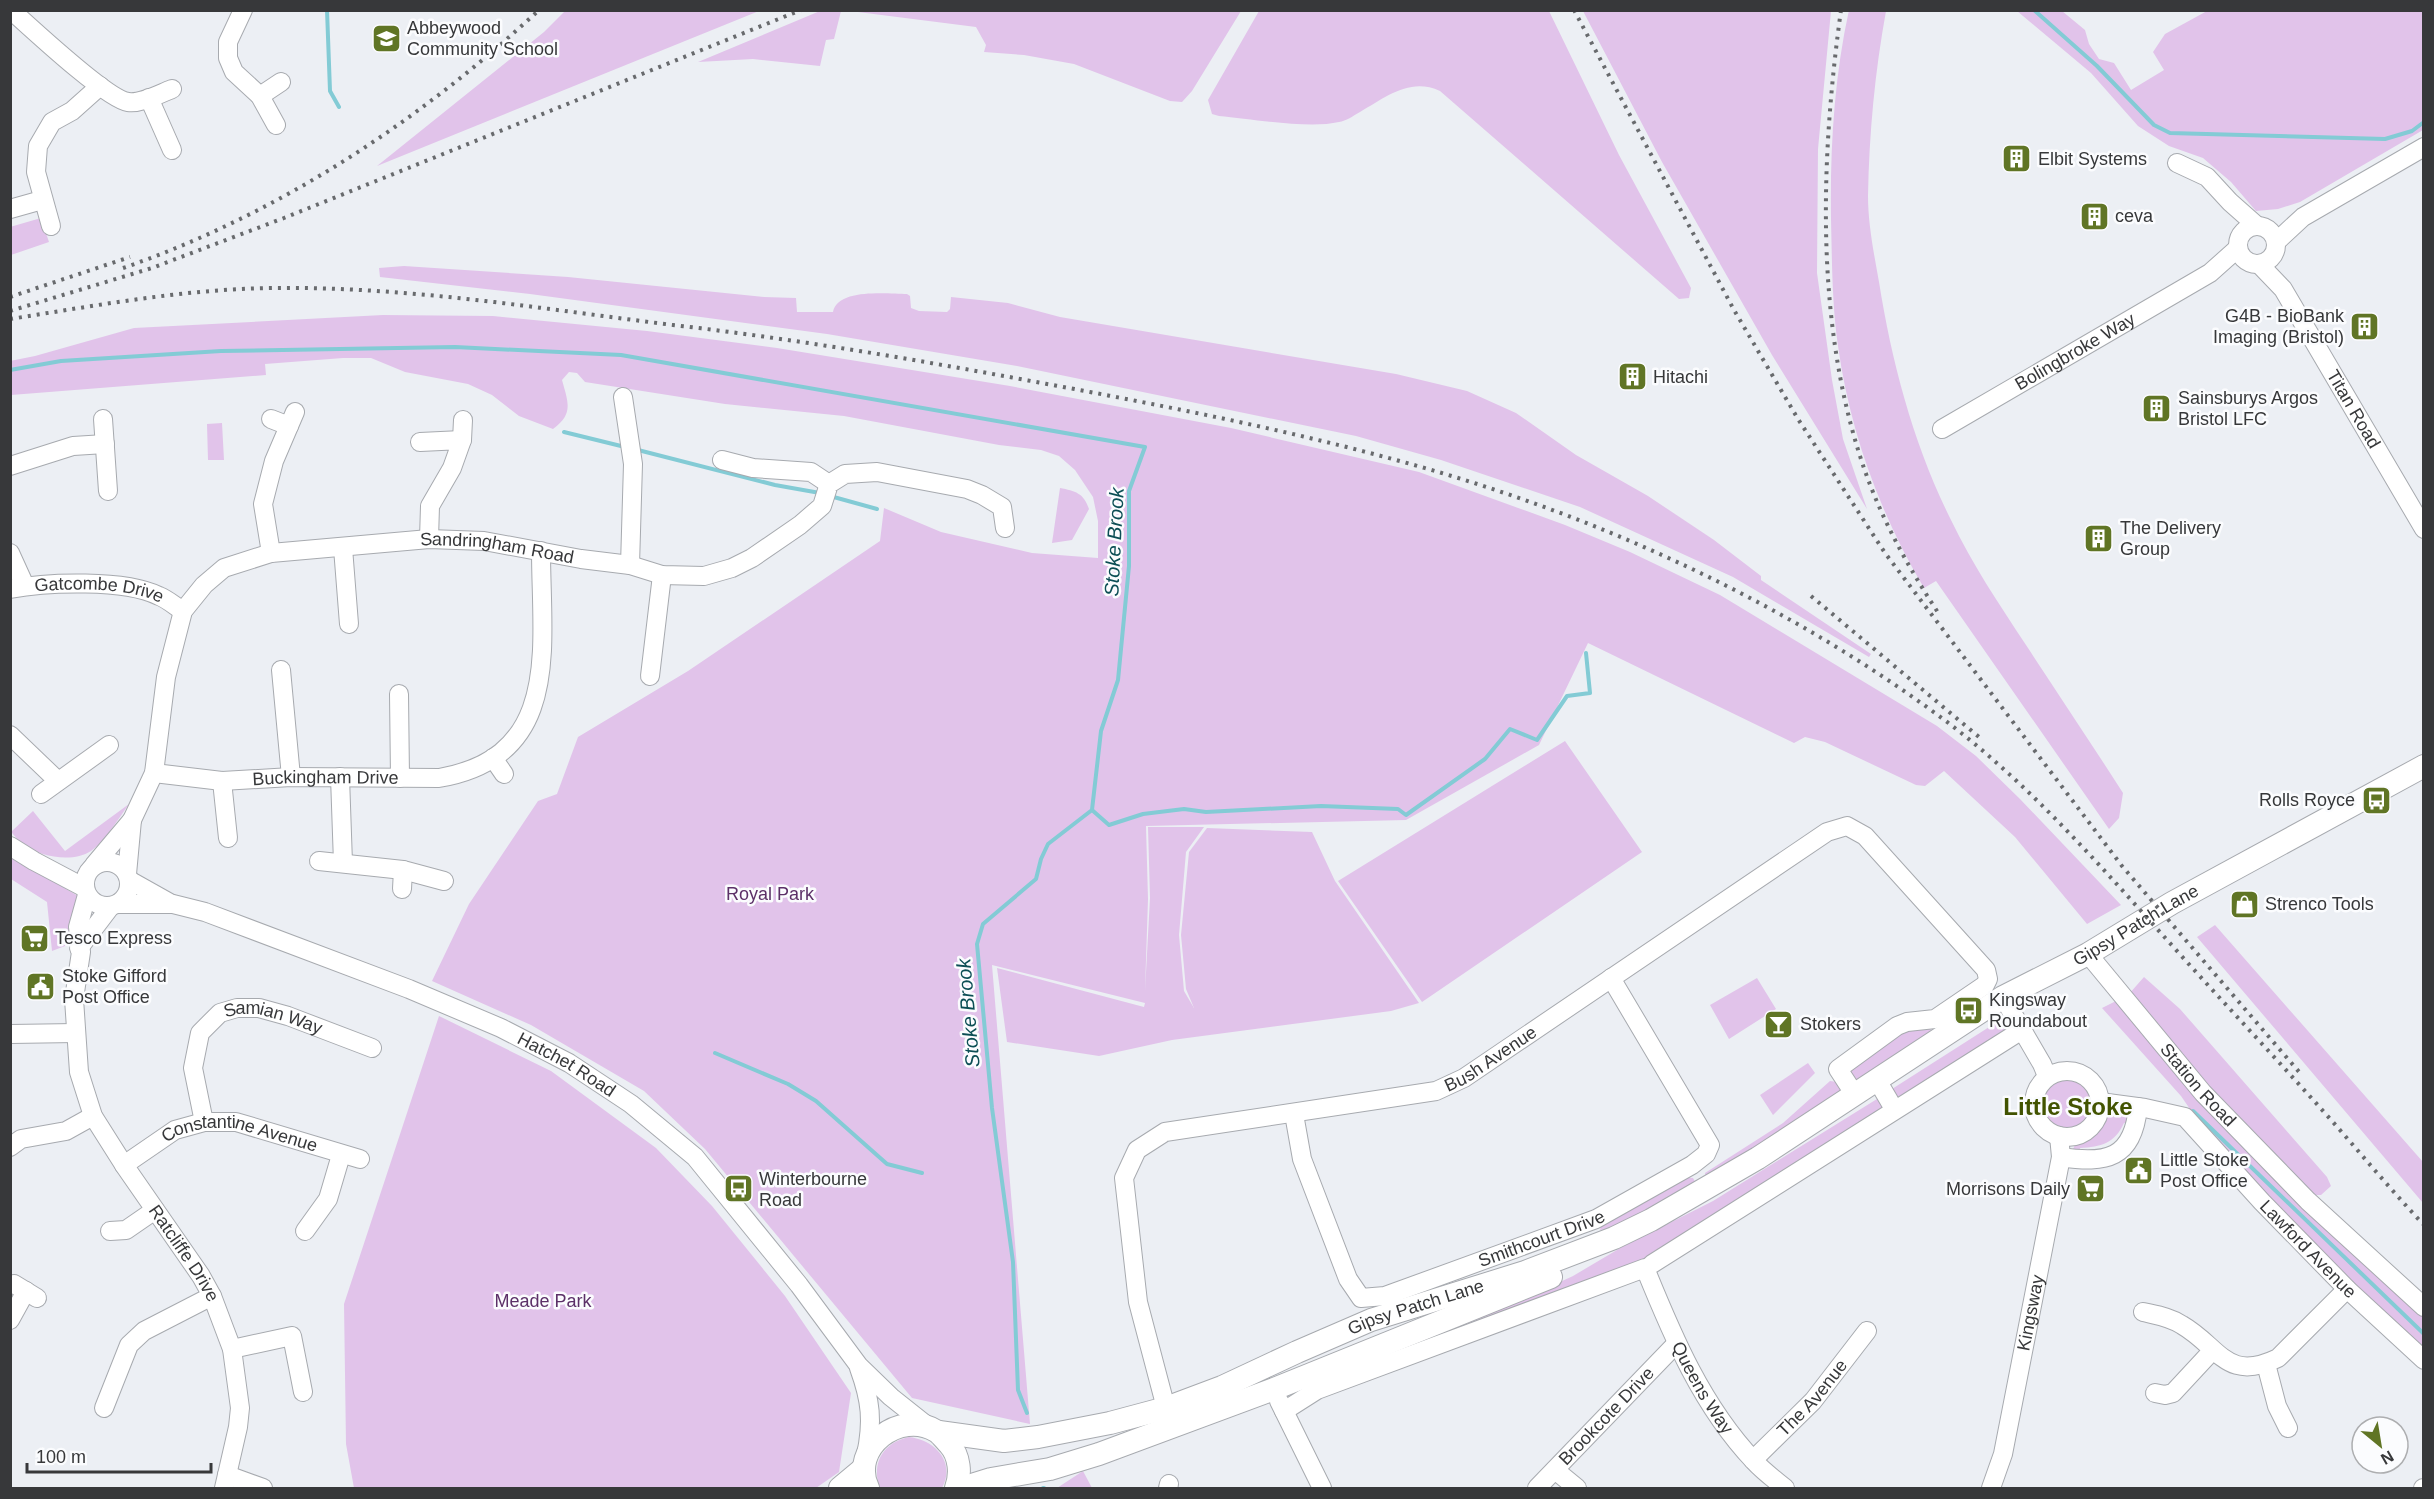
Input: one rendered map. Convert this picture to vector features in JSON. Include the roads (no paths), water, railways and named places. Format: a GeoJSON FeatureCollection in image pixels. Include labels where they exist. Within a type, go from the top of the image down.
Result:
{"type":"FeatureCollection","features":[{"type":"Feature","properties":{"kind":"main road","name":"Gipsy Patch Lane"},"geometry":{"type":"LineString","coordinates":[[866,1472],[871,1446],[887,1431],[904,1425],[921,1425],[934,1430],[1004,1441],[1110,1423],[1167,1418],[1274,1389],[1519,1292],[1564,1271],[1614,1238],[1706,1190],[2003,997],[2088,954],[2172,903],[2424,766]]}},
{"type":"Feature","properties":{"kind":"main road","name":"Gipsy Patch Lane"},"geometry":{"type":"LineString","coordinates":[[962,1488],[991,1479],[1050,1469],[1167,1418],[1222,1387],[1371,1320],[1525,1272],[1614,1238]]}},
{"type":"Feature","properties":{"kind":"main road","name":"Gipsy Patch Lane"},"geometry":{"type":"LineString","coordinates":[[1222,1387],[1264,1378],[1274,1389]]}},
{"type":"Feature","properties":{"kind":"main road"},"geometry":{"type":"LineString","coordinates":[[934,1430],[954,1449],[959,1469],[956,1488]]}},
{"type":"Feature","properties":{"kind":"main road"},"geometry":{"type":"LineString","coordinates":[[840,1488],[866,1472]]}},
{"type":"Feature","properties":{"kind":"street"},"geometry":{"type":"LineString","coordinates":[[11,10],[100,86],[120,100],[130,103],[172,89]]}},
{"type":"Feature","properties":{"kind":"street"},"geometry":{"type":"LineString","coordinates":[[241,11],[228,42],[228,58],[234,72],[260,96],[276,125]]}},
{"type":"Feature","properties":{"kind":"street"},"geometry":{"type":"LineString","coordinates":[[260,96],[281,82]]}},
{"type":"Feature","properties":{"kind":"street"},"geometry":{"type":"LineString","coordinates":[[51,226],[36,172],[38,146],[52,122],[72,111],[100,86]]}},
{"type":"Feature","properties":{"kind":"street"},"geometry":{"type":"LineString","coordinates":[[149,98],[162,143]]}},
{"type":"Feature","properties":{"kind":"street"},"geometry":{"type":"LineString","coordinates":[[2230,202],[2242,257],[2256,264],[2268,261],[2276,247],[2303,217],[2424,147]]}},
{"type":"Feature","properties":{"kind":"street"},"geometry":{"type":"LineString","coordinates":[[2177,163],[2207,177],[2230,202],[2273,233],[2276,247]]}},
{"type":"Feature","properties":{"kind":"street"},"geometry":{"type":"LineString","coordinates":[[10,209],[42,200]]}},
{"type":"Feature","properties":{"kind":"street"},"geometry":{"type":"LineString","coordinates":[[2238,244],[2246,229],[2303,217]]}},
{"type":"Feature","properties":{"kind":"street","name":"Bolingbroke Way"},"geometry":{"type":"LineString","coordinates":[[1937,432],[2210,273],[2238,244]]}},
{"type":"Feature","properties":{"kind":"street","name":"Titan Road"},"geometry":{"type":"LineString","coordinates":[[2276,247],[2283,289]]}},
{"type":"Feature","properties":{"kind":"street","name":"Bolingbroke Way"},"geometry":{"type":"LineString","coordinates":[[2210,273],[2256,264]]}},
{"type":"Feature","properties":{"kind":"street","name":"Titan Road"},"geometry":{"type":"LineString","coordinates":[[2256,264],[2283,289],[2424,529]]}},
{"type":"Feature","properties":{"kind":"street"},"geometry":{"type":"LineString","coordinates":[[623,397],[630,565]]}},
{"type":"Feature","properties":{"kind":"street"},"geometry":{"type":"LineString","coordinates":[[271,418],[292,419],[274,462],[263,504],[271,553]]}},
{"type":"Feature","properties":{"kind":"street"},"geometry":{"type":"LineString","coordinates":[[103,419],[108,490]]}},
{"type":"Feature","properties":{"kind":"street"},"geometry":{"type":"LineString","coordinates":[[429,539],[430,506],[452,468],[462,440],[463,420]]}},
{"type":"Feature","properties":{"kind":"street"},"geometry":{"type":"LineString","coordinates":[[420,442],[462,440]]}},
{"type":"Feature","properties":{"kind":"street"},"geometry":{"type":"LineString","coordinates":[[10,466],[64,448],[105,444]]}},
{"type":"Feature","properties":{"kind":"street"},"geometry":{"type":"LineString","coordinates":[[722,460],[753,468],[811,472],[830,484],[844,474],[877,472],[967,489],[1007,503],[1005,528]]}},
{"type":"Feature","properties":{"kind":"street","name":"Sandringham Road"},"geometry":{"type":"LineString","coordinates":[[89,880],[132,820],[154,773],[166,677],[183,611],[204,585],[224,568],[271,553],[429,539],[484,541],[630,565],[662,575],[704,576],[732,568],[752,558],[812,516],[822,506],[830,484]]}},
{"type":"Feature","properties":{"kind":"street"},"geometry":{"type":"LineString","coordinates":[[343,548],[349,624]]}},
{"type":"Feature","properties":{"kind":"street","name":"Buckingham Drive"},"geometry":{"type":"LineString","coordinates":[[154,773],[222,781],[291,777],[439,778],[458,775],[493,758],[522,730],[533,710],[539,688],[542,665],[541,551]]}},
{"type":"Feature","properties":{"kind":"street"},"geometry":{"type":"LineString","coordinates":[[10,553],[18,588]]}},
{"type":"Feature","properties":{"kind":"street"},"geometry":{"type":"LineString","coordinates":[[650,676],[662,575]]}},
{"type":"Feature","properties":{"kind":"street","name":"Gatcombe Drive"},"geometry":{"type":"LineString","coordinates":[[18,588],[70,583],[116,585],[158,595],[183,611]]}},
{"type":"Feature","properties":{"kind":"street"},"geometry":{"type":"LineString","coordinates":[[281,670],[291,777]]}},
{"type":"Feature","properties":{"kind":"street"},"geometry":{"type":"LineString","coordinates":[[399,694],[409,725],[400,778]]}},
{"type":"Feature","properties":{"kind":"street"},"geometry":{"type":"LineString","coordinates":[[10,735],[58,781]]}},
{"type":"Feature","properties":{"kind":"street"},"geometry":{"type":"LineString","coordinates":[[41,794],[110,746]]}},
{"type":"Feature","properties":{"kind":"street"},"geometry":{"type":"LineString","coordinates":[[493,758],[504,774]]}},
{"type":"Feature","properties":{"kind":"street"},"geometry":{"type":"LineString","coordinates":[[340,777],[343,863]]}},
{"type":"Feature","properties":{"kind":"street"},"geometry":{"type":"LineString","coordinates":[[221,829],[222,781]]}},
{"type":"Feature","properties":{"kind":"street","name":"Sandringham Road"},"geometry":{"type":"LineString","coordinates":[[128,877],[132,820]]}},
{"type":"Feature","properties":{"kind":"street","name":"Bush Avenue"},"geometry":{"type":"LineString","coordinates":[[1167,1418],[1138,1302],[1124,1178],[1137,1150],[1166,1132],[1436,1091],[1464,1078],[1827,832],[1847,826],[1865,836],[1986,970],[1988,979],[1985,985],[1935,1019],[1907,1022],[1897,1026],[1838,1069],[1855,1095]]}},
{"type":"Feature","properties":{"kind":"street"},"geometry":{"type":"LineString","coordinates":[[10,846],[40,864],[89,880],[97,904],[114,905]]}},
{"type":"Feature","properties":{"kind":"street"},"geometry":{"type":"LineString","coordinates":[[320,861],[403,870],[444,881]]}},
{"type":"Feature","properties":{"kind":"street","name":"Hatchet Road"},"geometry":{"type":"LineString","coordinates":[[89,880],[101,862],[112,862],[123,868],[128,877],[173,904]]}},
{"type":"Feature","properties":{"kind":"street"},"geometry":{"type":"LineString","coordinates":[[402,889],[403,870]]}},
{"type":"Feature","properties":{"kind":"street"},"geometry":{"type":"LineString","coordinates":[[79,948],[114,905],[127,895],[128,877]]}},
{"type":"Feature","properties":{"kind":"street","name":"Ratcliffe Drive"},"geometry":{"type":"LineString","coordinates":[[89,880],[78,927],[81,952],[74,999],[79,1072],[93,1116],[201,1276],[212,1296],[232,1349],[240,1408],[238,1427],[225,1482]]}},
{"type":"Feature","properties":{"kind":"street","name":"Hatchet Road"},"geometry":{"type":"LineString","coordinates":[[114,905],[173,904],[205,912],[409,988],[491,1024],[569,1063],[622,1098],[695,1157],[799,1286],[859,1366],[891,1397],[934,1430]]}},
{"type":"Feature","properties":{"kind":"street","name":"Station Road"},"geometry":{"type":"LineString","coordinates":[[2088,954],[2203,1093],[2308,1201],[2424,1307]]}},
{"type":"Feature","properties":{"kind":"street","name":"Smithcourt Drive"},"geometry":{"type":"LineString","coordinates":[[1293,1114],[1302,1159],[1348,1279],[1361,1298],[1385,1296],[1596,1219],[1692,1165],[1706,1154],[1710,1145],[1611,978]]}},
{"type":"Feature","properties":{"kind":"street"},"geometry":{"type":"LineString","coordinates":[[2003,997],[2047,1076]]}},
{"type":"Feature","properties":{"kind":"street","name":"Samian Way"},"geometry":{"type":"LineString","coordinates":[[204,1122],[194,1068],[200,1033],[220,1013],[237,1008],[260,1008],[288,1016],[334,1043],[372,1048]]}},
{"type":"Feature","properties":{"kind":"street"},"geometry":{"type":"LineString","coordinates":[[1284,1411],[1317,1390],[1655,1258],[2022,1030]]}},
{"type":"Feature","properties":{"kind":"street"},"geometry":{"type":"LineString","coordinates":[[10,1034],[76,1033]]}},
{"type":"Feature","properties":{"kind":"street"},"geometry":{"type":"LineString","coordinates":[[2066,1070],[2086,1076],[2098,1092],[2100,1102],[2095,1122],[2079,1135],[2059,1136],[2049,1132],[2035,1115],[2034,1094],[2047,1076],[2066,1070]]}},
{"type":"Feature","properties":{"kind":"street"},"geometry":{"type":"LineString","coordinates":[[1877,1080],[1894,1109]]}},
{"type":"Feature","properties":{"kind":"street","name":"Lawford Avenue"},"geometry":{"type":"LineString","coordinates":[[2100,1102],[2184,1117],[2262,1203],[2347,1288],[2424,1360]]}},
{"type":"Feature","properties":{"kind":"street"},"geometry":{"type":"LineString","coordinates":[[2061,1157],[2089,1161],[2116,1152],[2127,1144],[2133,1135],[2138,1107]]}},
{"type":"Feature","properties":{"kind":"street"},"geometry":{"type":"LineString","coordinates":[[10,1147],[21,1139],[66,1131],[93,1116]]}},
{"type":"Feature","properties":{"kind":"street","name":"Constantine Avenue"},"geometry":{"type":"LineString","coordinates":[[124,1165],[175,1130],[204,1122],[236,1122],[360,1159]]}},
{"type":"Feature","properties":{"kind":"street","name":"Kingsway"},"geometry":{"type":"LineString","coordinates":[[1991,1488],[2003,1454],[2061,1157],[2059,1136]]}},
{"type":"Feature","properties":{"kind":"street"},"geometry":{"type":"LineString","coordinates":[[314,1227],[328,1199],[341,1155]]}},
{"type":"Feature","properties":{"kind":"street"},"geometry":{"type":"LineString","coordinates":[[1692,1165],[1706,1190]]}},
{"type":"Feature","properties":{"kind":"street"},"geometry":{"type":"LineString","coordinates":[[122,1235],[155,1210]]}},
{"type":"Feature","properties":{"kind":"street","name":"Queens Way"},"geometry":{"type":"LineString","coordinates":[[1655,1258],[1676,1344],[1710,1405],[1753,1460],[1785,1488]]}},
{"type":"Feature","properties":{"kind":"street"},"geometry":{"type":"LineString","coordinates":[[2143,1312],[2199,1338],[2212,1351],[2244,1367],[2266,1364],[2278,1358],[2347,1288]]}},
{"type":"Feature","properties":{"kind":"street"},"geometry":{"type":"LineString","coordinates":[[10,1320],[26,1291]]}},
{"type":"Feature","properties":{"kind":"street"},"geometry":{"type":"LineString","coordinates":[[102,1397],[129,1345],[144,1331],[212,1296]]}},
{"type":"Feature","properties":{"kind":"street","name":"The Avenue"},"geometry":{"type":"LineString","coordinates":[[1753,1460],[1813,1401],[1867,1331]]}},
{"type":"Feature","properties":{"kind":"street"},"geometry":{"type":"LineString","coordinates":[[232,1349],[301,1334],[303,1392]]}},
{"type":"Feature","properties":{"kind":"street","name":"Brookcote Drive"},"geometry":{"type":"LineString","coordinates":[[1537,1488],[1676,1344]]}},
{"type":"Feature","properties":{"kind":"street"},"geometry":{"type":"LineString","coordinates":[[2168,1398],[2212,1351]]}},
{"type":"Feature","properties":{"kind":"street"},"geometry":{"type":"LineString","coordinates":[[2266,1364],[2279,1422]]}},
{"type":"Feature","properties":{"kind":"street","name":"Hatchet Road"},"geometry":{"type":"LineString","coordinates":[[859,1366],[871,1409],[872,1428],[866,1472]]}},
{"type":"Feature","properties":{"kind":"street"},"geometry":{"type":"LineString","coordinates":[[1274,1389],[1322,1488]]}},
{"type":"Feature","properties":{"kind":"street"},"geometry":{"type":"LineString","coordinates":[[1555,1470],[1577,1488]]}},
{"type":"Feature","properties":{"kind":"street"},"geometry":{"type":"LineString","coordinates":[[225,1482],[264,1488]]}},
{"type":"Feature","properties":{"kind":"waterway"},"geometry":{"type":"LineString","coordinates":[[327,10],[330,91],[339,107]]}},
{"type":"Feature","properties":{"kind":"waterway"},"geometry":{"type":"LineString","coordinates":[[2034,10],[2097,66],[2154,125],[2170,133],[2385,139],[2412,131],[2424,122]]}},
{"type":"Feature","properties":{"kind":"waterway","name":"Stoke Brook"},"geometry":{"type":"LineString","coordinates":[[10,370],[61,361],[221,351],[455,347],[621,355],[1145,447],[1129,491],[1129,566],[1118,680],[1101,731],[1092,810],[1048,844],[1036,879],[983,924],[977,944],[992,1108],[1013,1262],[1018,1390],[1027,1413]]}},
{"type":"Feature","properties":{"kind":"waterway"},"geometry":{"type":"LineString","coordinates":[[564,432],[625,447]]}},
{"type":"Feature","properties":{"kind":"waterway"},"geometry":{"type":"LineString","coordinates":[[638,450],[775,485],[820,493]]}},
{"type":"Feature","properties":{"kind":"waterway"},"geometry":{"type":"LineString","coordinates":[[830,496],[877,509]]}},
{"type":"Feature","properties":{"kind":"waterway"},"geometry":{"type":"LineString","coordinates":[[1092,810],[1109,825],[1143,814],[1184,809],[1206,812],[1321,806],[1398,809],[1406,815],[1485,759],[1510,729],[1537,740],[1567,696],[1590,693],[1586,653]]}},
{"type":"Feature","properties":{"kind":"waterway"},"geometry":{"type":"LineString","coordinates":[[715,1053],[788,1084],[816,1101],[887,1164],[922,1173]]}},
{"type":"Feature","properties":{"kind":"waterway"},"geometry":{"type":"LineString","coordinates":[[2193,1111],[2424,1334]]}},
{"type":"Feature","properties":{"kind":"railway"},"geometry":{"type":"LineString","coordinates":[[123,268],[236,221],[344,161],[445,90],[539,10]]}},
{"type":"Feature","properties":{"kind":"railway"},"geometry":{"type":"LineString","coordinates":[[10,311],[152,268],[284,218],[801,10]]}},
{"type":"Feature","properties":{"kind":"railway"},"geometry":{"type":"LineString","coordinates":[[1574,10],[1734,310],[1798,419],[1885,553],[2122,866],[2300,1073]]}},
{"type":"Feature","properties":{"kind":"railway"},"geometry":{"type":"LineString","coordinates":[[1841,10],[1834,65],[1826,178],[1829,292],[1835,348],[1845,403],[1875,498],[1894,538],[1939,614]]}},
{"type":"Feature","properties":{"kind":"railway"},"geometry":{"type":"LineString","coordinates":[[10,297],[130,257]]}},
{"type":"Feature","properties":{"kind":"railway"},"geometry":{"type":"LineString","coordinates":[[10,319],[179,294],[281,288],[428,295],[725,331],[830,346],[986,373],[1264,427],[1435,471],[1567,515],[1696,571],[1758,602],[1878,673],[1967,738],[2058,821],[2424,1225]]}},
{"type":"Feature","properties":{"kind":"railway"},"geometry":{"type":"LineString","coordinates":[[1811,596],[1979,737]]}},
{"type":"Feature","properties":{"kind":"place","name":"Abbeywood Community School"},"geometry":{"type":"Point","coordinates":[386,38]}},
{"type":"Feature","properties":{"kind":"place","name":"Elbit Systems"},"geometry":{"type":"Point","coordinates":[2017,159]}},
{"type":"Feature","properties":{"kind":"place","name":"ceva"},"geometry":{"type":"Point","coordinates":[2094,216]}},
{"type":"Feature","properties":{"kind":"place","name":"G4B - BioBank Imaging (Bristol)"},"geometry":{"type":"Point","coordinates":[2365,326]}},
{"type":"Feature","properties":{"kind":"place","name":"Hitachi"},"geometry":{"type":"Point","coordinates":[1632,377]}},
{"type":"Feature","properties":{"kind":"place","name":"Sainsburys Argos Bristol LFC"},"geometry":{"type":"Point","coordinates":[2157,408]}},
{"type":"Feature","properties":{"kind":"place","name":"The Delivery Group"},"geometry":{"type":"Point","coordinates":[2099,538]}},
{"type":"Feature","properties":{"kind":"place","name":"Rolls Royce"},"geometry":{"type":"Point","coordinates":[2376,800]}},
{"type":"Feature","properties":{"kind":"place","name":"Strenco Tools"},"geometry":{"type":"Point","coordinates":[2244,904]}},
{"type":"Feature","properties":{"kind":"place","name":"Tesco Express"},"geometry":{"type":"Point","coordinates":[34,938]}},
{"type":"Feature","properties":{"kind":"place","name":"Stoke Gifford Post Office"},"geometry":{"type":"Point","coordinates":[41,986]}},
{"type":"Feature","properties":{"kind":"place","name":"Kingsway Roundabout"},"geometry":{"type":"Point","coordinates":[1968,1010]}},
{"type":"Feature","properties":{"kind":"place","name":"Stokers"},"geometry":{"type":"Point","coordinates":[1779,1024]}},
{"type":"Feature","properties":{"kind":"place","name":"Little Stoke Post Office"},"geometry":{"type":"Point","coordinates":[2139,1170]}},
{"type":"Feature","properties":{"kind":"place","name":"Winterbourne Road"},"geometry":{"type":"Point","coordinates":[738,1189]}},
{"type":"Feature","properties":{"kind":"place","name":"Morrisons Daily"},"geometry":{"type":"Point","coordinates":[2091,1189]}},
{"type":"Feature","properties":{"kind":"district","name":"Little Stoke"},"geometry":{"type":"Point","coordinates":[2068,1107]}},
{"type":"Feature","properties":{"kind":"park label","name":"Royal Park"},"geometry":{"type":"Point","coordinates":[770,894]}},
{"type":"Feature","properties":{"kind":"park label","name":"Meade Park"},"geometry":{"type":"Point","coordinates":[543,1301]}}]}
